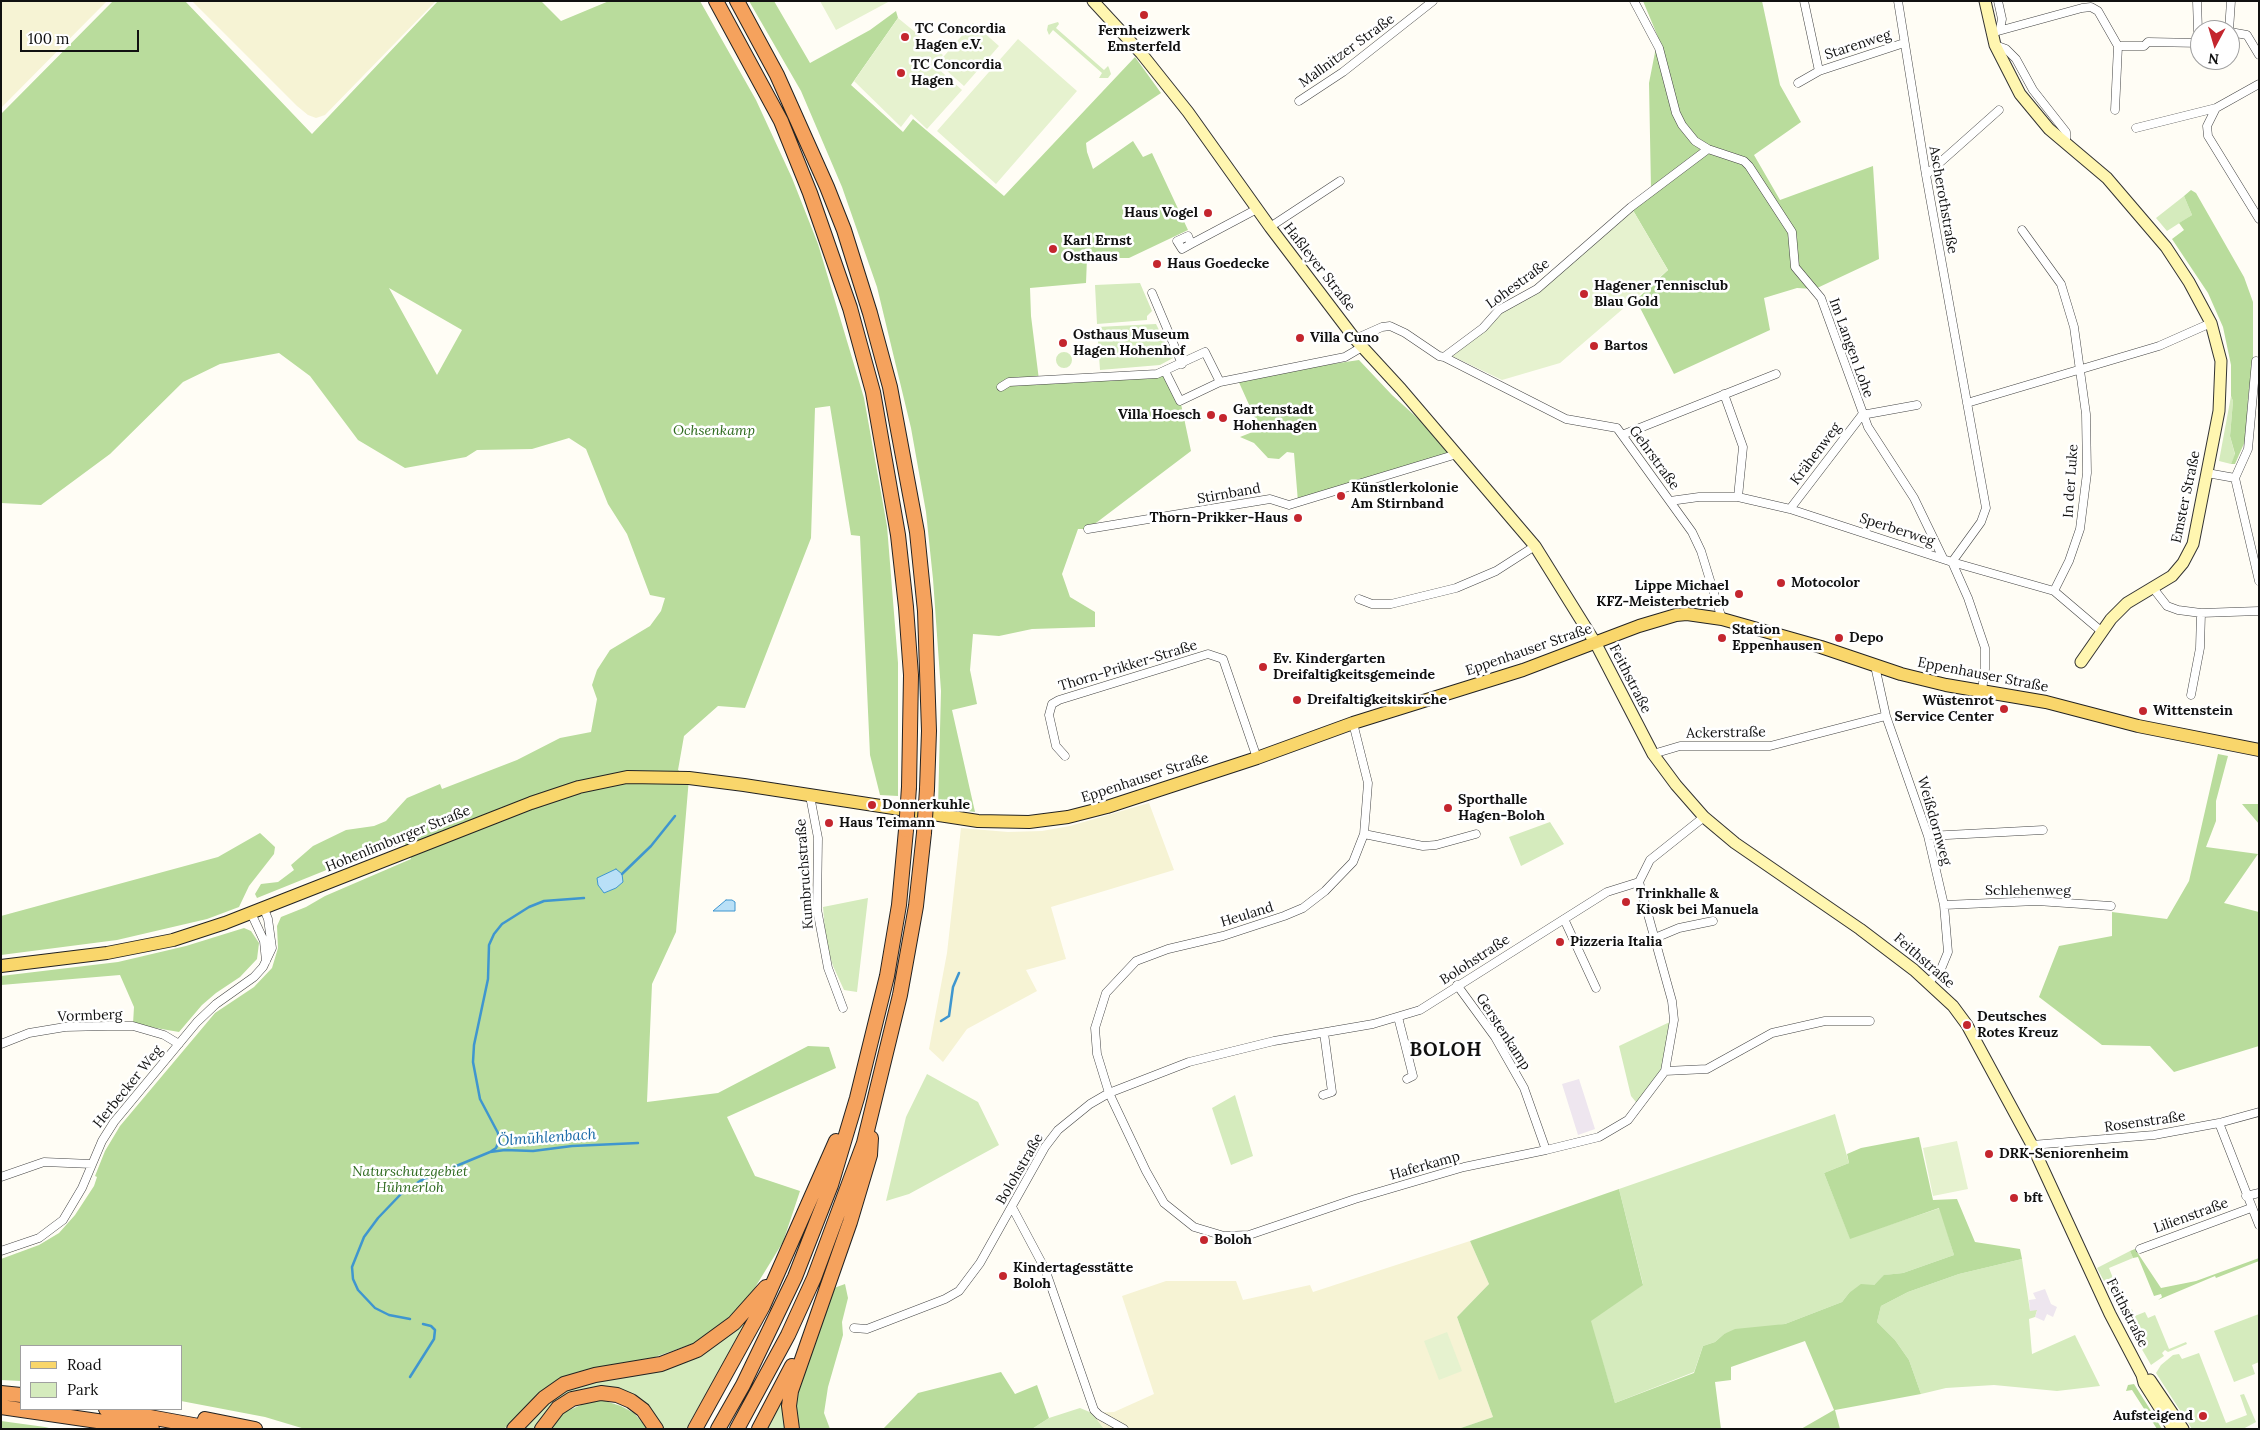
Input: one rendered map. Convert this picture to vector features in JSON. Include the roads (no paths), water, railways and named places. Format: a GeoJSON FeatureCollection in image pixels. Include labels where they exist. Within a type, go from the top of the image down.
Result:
{"type":"FeatureCollection","features":[{"type":"Feature","properties":{"kind":"highway"},"geometry":{"type":"LineString","coordinates":[[716,1],[781,121],[810,192],[850,308],[873,392],[898,535],[911,675],[909,787],[899,906],[887,976],[858,1098],[831,1185],[795,1277],[743,1385],[718,1429]]}},
{"type":"Feature","properties":{"kind":"highway"},"geometry":{"type":"LineString","coordinates":[[737,1],[777,75],[827,187],[844,230],[868,304],[890,387],[915,523],[925,611],[928,731],[924,833],[916,906],[900,996],[874,1107],[848,1191],[814,1278],[788,1335],[737,1429]]}},
{"type":"Feature","properties":{"kind":"highway"},"geometry":{"type":"LineString","coordinates":[[695,1429],[743,1346],[780,1268],[841,1127],[858,1098]]}},
{"type":"Feature","properties":{"kind":"highway"},"geometry":{"type":"LineString","coordinates":[[792,1429],[789,1406],[791,1391],[814,1320],[850,1222],[870,1155],[874,1107]]}},
{"type":"Feature","properties":{"kind":"highway"},"geometry":{"type":"LineString","coordinates":[[514,1429],[544,1398],[564,1384],[594,1375],[662,1364],[697,1350],[734,1323],[780,1268]]}},
{"type":"Feature","properties":{"kind":"highway"},"geometry":{"type":"LineString","coordinates":[[759,1429],[814,1320]]}},
{"type":"Feature","properties":{"kind":"highway"},"geometry":{"type":"LineString","coordinates":[[1,1393],[20,1395]]}},
{"type":"Feature","properties":{"kind":"highway"},"geometry":{"type":"LineString","coordinates":[[542,1429],[558,1408],[572,1399],[601,1393],[617,1395],[631,1401],[643,1410],[656,1429]]}},
{"type":"Feature","properties":{"kind":"highway"},"geometry":{"type":"LineString","coordinates":[[1,1407],[20,1410]]}},
{"type":"Feature","properties":{"kind":"highway"},"geometry":{"type":"LineString","coordinates":[[22,1410],[152,1429]]}},
{"type":"Feature","properties":{"kind":"highway"},"geometry":{"type":"LineString","coordinates":[[111,1410],[215,1429]]}},
{"type":"Feature","properties":{"kind":"highway"},"geometry":{"type":"LineString","coordinates":[[155,1410],[255,1429]]}},
{"type":"Feature","properties":{"kind":"highway"},"geometry":{"type":"LineString","coordinates":[[1,1413],[101,1429]]}},
{"type":"Feature","properties":{"kind":"main road","name":"Haßleyer Straße"},"geometry":{"type":"LineString","coordinates":[[1093,1],[1138,49],[1175,96],[1270,227],[1359,343],[1535,546],[1596,644]]}},
{"type":"Feature","properties":{"kind":"main road","name":"Emster Straße"},"geometry":{"type":"LineString","coordinates":[[1985,1],[1996,31],[1995,45],[2004,66],[2027,106],[2048,129],[2100,171],[2152,229],[2178,264],[2211,323],[2220,361],[2221,391],[2193,544],[2183,563],[2172,576],[2127,603],[2101,631],[2081,662]]}},
{"type":"Feature","properties":{"kind":"main road","name":"Eppenhauser Straße"},"geometry":{"type":"LineString","coordinates":[[810,796],[978,821],[1029,822],[1068,817],[1108,807],[1257,758],[1353,723],[1523,670],[1596,644],[1639,626],[1676,615],[1687,614],[1722,619],[1820,647],[1875,666],[1946,685],[2054,704],[2138,726],[2259,750]]}},
{"type":"Feature","properties":{"kind":"main road","name":"Feithstraße"},"geometry":{"type":"LineString","coordinates":[[1596,644],[1653,754],[1676,785],[1704,817],[1735,843],[1860,929],[1929,982],[1967,1025],[2032,1145],[2106,1307],[2142,1375],[2144,1383],[2173,1429]]}},
{"type":"Feature","properties":{"kind":"main road","name":"Hohenlimburger Straße"},"geometry":{"type":"LineString","coordinates":[[1,966],[149,946],[226,923],[485,820],[591,784],[627,777],[689,778],[810,796]]}},
{"type":"Feature","properties":{"kind":"main road","name":"Feithstraße"},"geometry":{"type":"LineString","coordinates":[[2142,1375],[2152,1381],[2183,1429]]}},
{"type":"Feature","properties":{"kind":"street","name":"Mallnitzer Straße"},"geometry":{"type":"LineString","coordinates":[[1299,101],[1343,72],[1433,1]]}},
{"type":"Feature","properties":{"kind":"street","name":"Im Langen Lohe"},"geometry":{"type":"LineString","coordinates":[[1634,1],[1659,48],[1676,113],[1682,125],[1695,141],[1708,149],[1744,162],[1749,166],[1792,232],[1795,267],[1820,298],[1862,415],[1914,498],[1943,558]]}},
{"type":"Feature","properties":{"kind":"street","name":"Starenweg"},"geometry":{"type":"LineString","coordinates":[[1804,1],[1819,70]]}},
{"type":"Feature","properties":{"kind":"street","name":"Ascherothstraße"},"geometry":{"type":"LineString","coordinates":[[1898,1],[1926,175],[1986,508],[1981,522],[1952,562]]}},
{"type":"Feature","properties":{"kind":"street","name":"Emster Straße"},"geometry":{"type":"LineString","coordinates":[[1996,31],[2002,19],[1998,1]]}},
{"type":"Feature","properties":{"kind":"street"},"geometry":{"type":"LineString","coordinates":[[2196,1],[2198,20]]}},
{"type":"Feature","properties":{"kind":"street"},"geometry":{"type":"LineString","coordinates":[[2230,20],[2231,1]]}},
{"type":"Feature","properties":{"kind":"street"},"geometry":{"type":"LineString","coordinates":[[1996,31],[2091,7],[2098,11],[2118,46],[2114,110]]}},
{"type":"Feature","properties":{"kind":"street"},"geometry":{"type":"LineString","coordinates":[[2240,33],[2247,35],[2259,55]]}},
{"type":"Feature","properties":{"kind":"street","name":"Starenweg"},"geometry":{"type":"LineString","coordinates":[[1798,82],[1819,70],[1904,42]]}},
{"type":"Feature","properties":{"kind":"street"},"geometry":{"type":"LineString","coordinates":[[2118,46],[2144,46],[2148,42],[2189,43]]}},
{"type":"Feature","properties":{"kind":"street"},"geometry":{"type":"LineString","coordinates":[[2136,128],[2216,108],[2259,84]]}},
{"type":"Feature","properties":{"kind":"street"},"geometry":{"type":"LineString","coordinates":[[2216,108],[2207,126],[2208,136],[2259,219]]}},
{"type":"Feature","properties":{"kind":"street"},"geometry":{"type":"LineString","coordinates":[[1926,175],[1999,110]]}},
{"type":"Feature","properties":{"kind":"street","name":"Lohestraße"},"geometry":{"type":"LineString","coordinates":[[1444,357],[1482,328],[1499,310],[1537,289],[1631,206],[1708,149]]}},
{"type":"Feature","properties":{"kind":"street"},"geometry":{"type":"LineString","coordinates":[[1270,227],[1340,180]]}},
{"type":"Feature","properties":{"kind":"street"},"geometry":{"type":"LineString","coordinates":[[1192,244],[1257,209]]}},
{"type":"Feature","properties":{"kind":"street","name":"In der Luke"},"geometry":{"type":"LineString","coordinates":[[2022,230],[2061,284],[2074,326],[2086,414],[2086,473],[2080,529],[2069,561],[2054,591]]}},
{"type":"Feature","properties":{"kind":"street"},"geometry":{"type":"LineString","coordinates":[[1152,293],[1182,364]]}},
{"type":"Feature","properties":{"kind":"street"},"geometry":{"type":"LineString","coordinates":[[1967,403],[2159,346],[2211,323]]}},
{"type":"Feature","properties":{"kind":"street"},"geometry":{"type":"LineString","coordinates":[[1165,371],[1180,401],[1220,382],[1345,358],[1359,343],[1382,328],[1390,326],[1438,356],[1444,357]]}},
{"type":"Feature","properties":{"kind":"street"},"geometry":{"type":"LineString","coordinates":[[1001,387],[1009,382],[1157,374],[1205,352],[1220,382]]}},
{"type":"Feature","properties":{"kind":"street","name":"Gehrstraße"},"geometry":{"type":"LineString","coordinates":[[1444,357],[1566,419],[1617,428],[1692,532],[1701,551],[1722,619]]}},
{"type":"Feature","properties":{"kind":"street"},"geometry":{"type":"LineString","coordinates":[[2256,361],[2248,449],[2235,478],[2259,581]]}},
{"type":"Feature","properties":{"kind":"street"},"geometry":{"type":"LineString","coordinates":[[1622,435],[1776,374]]}},
{"type":"Feature","properties":{"kind":"street"},"geometry":{"type":"LineString","coordinates":[[1724,394],[1742,447],[1738,497]]}},
{"type":"Feature","properties":{"kind":"street","name":"Im Langen Lohe"},"geometry":{"type":"LineString","coordinates":[[1862,415],[1917,405]]}},
{"type":"Feature","properties":{"kind":"street","name":"Krähenweg"},"geometry":{"type":"LineString","coordinates":[[1790,509],[1862,415]]}},
{"type":"Feature","properties":{"kind":"street","name":"Stirnband"},"geometry":{"type":"LineString","coordinates":[[1088,529],[1270,499],[1289,505],[1457,454]]}},
{"type":"Feature","properties":{"kind":"street"},"geometry":{"type":"LineString","coordinates":[[2207,473],[2235,478]]}},
{"type":"Feature","properties":{"kind":"street","name":"Sperberweg"},"geometry":{"type":"LineString","coordinates":[[1670,501],[1699,497],[1738,497],[1790,509],[1952,562],[2054,591],[2101,631]]}},
{"type":"Feature","properties":{"kind":"street"},"geometry":{"type":"LineString","coordinates":[[1359,599],[1372,604],[1391,604],[1456,588],[1496,571],[1535,546]]}},
{"type":"Feature","properties":{"kind":"street"},"geometry":{"type":"LineString","coordinates":[[1952,562],[1974,612],[1985,648],[1982,690]]}},
{"type":"Feature","properties":{"kind":"street"},"geometry":{"type":"LineString","coordinates":[[2153,588],[2167,606],[2178,610],[2201,613],[2259,611]]}},
{"type":"Feature","properties":{"kind":"street"},"geometry":{"type":"LineString","coordinates":[[2191,695],[2200,648],[2201,613]]}},
{"type":"Feature","properties":{"kind":"street","name":"Thorn-Prikker-Straße"},"geometry":{"type":"LineString","coordinates":[[1065,756],[1056,746],[1049,714],[1052,704],[1208,654],[1223,659],[1257,758]]}},
{"type":"Feature","properties":{"kind":"street","name":"Weißdornweg"},"geometry":{"type":"LineString","coordinates":[[1875,666],[1886,716],[1928,836],[1944,905],[1948,952],[1941,969],[1929,982]]}},
{"type":"Feature","properties":{"kind":"street","name":"Ackerstraße"},"geometry":{"type":"LineString","coordinates":[[1653,754],[1680,746],[1770,746],[1886,716]]}},
{"type":"Feature","properties":{"kind":"street","name":"Heuland"},"geometry":{"type":"LineString","coordinates":[[1109,1093],[1097,1054],[1095,1028],[1106,993],[1136,961],[1168,949],[1223,936],[1303,908],[1325,891],[1353,862],[1364,834],[1368,783],[1353,723]]}},
{"type":"Feature","properties":{"kind":"street","name":"Kumbruchstraße"},"geometry":{"type":"LineString","coordinates":[[810,796],[818,838],[817,909],[828,968],[843,1008]]}},
{"type":"Feature","properties":{"kind":"street"},"geometry":{"type":"LineString","coordinates":[[1639,882],[1650,860],[1704,817]]}},
{"type":"Feature","properties":{"kind":"street"},"geometry":{"type":"LineString","coordinates":[[1928,836],[2043,830]]}},
{"type":"Feature","properties":{"kind":"street"},"geometry":{"type":"LineString","coordinates":[[1364,834],[1422,846],[1436,845],[1476,834]]}},
{"type":"Feature","properties":{"kind":"street","name":"Bolohstraße"},"geometry":{"type":"LineString","coordinates":[[854,1328],[867,1329],[945,1299],[959,1291],[980,1263],[1045,1147],[1058,1130],[1086,1107],[1109,1093],[1189,1062],[1274,1041],[1398,1018],[1420,1010],[1607,892],[1639,882]]}},
{"type":"Feature","properties":{"kind":"street","name":"Haferkamp"},"geometry":{"type":"LineString","coordinates":[[1109,1093],[1146,1171],[1168,1207],[1194,1227],[1224,1236],[1249,1235],[1353,1200],[1464,1167],[1599,1137],[1628,1120],[1665,1071],[1674,1020],[1672,1001],[1639,882]]}},
{"type":"Feature","properties":{"kind":"street","name":"Schlehenweg"},"geometry":{"type":"LineString","coordinates":[[1944,905],[2037,901],[2112,906]]}},
{"type":"Feature","properties":{"kind":"street"},"geometry":{"type":"LineString","coordinates":[[258,911],[266,961]]}},
{"type":"Feature","properties":{"kind":"street","name":"Herbecker Weg"},"geometry":{"type":"LineString","coordinates":[[1,1251],[39,1238],[63,1220],[79,1195],[106,1133],[205,1013],[254,977],[266,961],[271,951],[272,942],[258,911]]}},
{"type":"Feature","properties":{"kind":"street"},"geometry":{"type":"LineString","coordinates":[[1564,919],[1596,988]]}},
{"type":"Feature","properties":{"kind":"street"},"geometry":{"type":"LineString","coordinates":[[1655,938],[1678,928],[1713,921]]}},
{"type":"Feature","properties":{"kind":"street","name":"Gerstenkamp"},"geometry":{"type":"LineString","coordinates":[[1457,986],[1495,1037],[1524,1088],[1546,1150]]}},
{"type":"Feature","properties":{"kind":"street"},"geometry":{"type":"LineString","coordinates":[[1398,1018],[1412,1076]]}},
{"type":"Feature","properties":{"kind":"street"},"geometry":{"type":"LineString","coordinates":[[1665,1071],[1707,1070],[1776,1032],[1826,1021],[1870,1021]]}},
{"type":"Feature","properties":{"kind":"street","name":"Vormberg"},"geometry":{"type":"LineString","coordinates":[[1,1044],[30,1032],[65,1027],[133,1026],[164,1036],[179,1044]]}},
{"type":"Feature","properties":{"kind":"street"},"geometry":{"type":"LineString","coordinates":[[1323,1095],[1335,1090],[1324,1033]]}},
{"type":"Feature","properties":{"kind":"street","name":"Rosenstraße"},"geometry":{"type":"LineString","coordinates":[[2032,1145],[2119,1140],[2219,1123],[2259,1112]]}},
{"type":"Feature","properties":{"kind":"street"},"geometry":{"type":"LineString","coordinates":[[2219,1123],[2246,1196],[2259,1224]]}},
{"type":"Feature","properties":{"kind":"street"},"geometry":{"type":"LineString","coordinates":[[1,1177],[44,1162],[92,1164]]}},
{"type":"Feature","properties":{"kind":"street","name":"Lilienstraße"},"geometry":{"type":"LineString","coordinates":[[2246,1196],[2259,1194]]}},
{"type":"Feature","properties":{"kind":"street"},"geometry":{"type":"LineString","coordinates":[[1012,1207],[1045,1269],[1094,1410],[1124,1429]]}},
{"type":"Feature","properties":{"kind":"street","name":"Lilienstraße"},"geometry":{"type":"LineString","coordinates":[[2140,1248],[2251,1208]]}},
{"type":"Feature","properties":{"kind":"water"},"geometry":{"type":"Polygon","coordinates":[[[616,869],[622,874],[623,882],[616,888],[604,893],[598,885],[597,878],[616,869]]]}},
{"type":"Feature","properties":{"kind":"water"},"geometry":{"type":"Polygon","coordinates":[[[726,900],[735,902],[735,911],[713,911],[726,900]]]}},
{"type":"Feature","properties":{"kind":"waterway"},"geometry":{"type":"LineString","coordinates":[[622,874],[651,846],[675,816]]}},
{"type":"Feature","properties":{"kind":"waterway"},"geometry":{"type":"LineString","coordinates":[[490,1152],[496,1148],[499,1141],[498,1133],[480,1099],[473,1062],[474,1045],[488,979],[489,945],[494,934],[502,924],[529,907],[544,901],[584,898]]}},
{"type":"Feature","properties":{"kind":"waterway","name":"Ölmühlenbach"},"geometry":{"type":"LineString","coordinates":[[941,1021],[949,1016],[953,987],[959,973]]}},
{"type":"Feature","properties":{"kind":"waterway","name":"Ölmühlenbach"},"geometry":{"type":"LineString","coordinates":[[410,1319],[389,1315],[375,1308],[358,1290],[353,1279],[352,1267],[364,1237],[378,1218],[401,1194],[420,1181],[490,1152],[505,1150],[533,1151],[572,1146],[638,1143]]}},
{"type":"Feature","properties":{"kind":"waterway","name":"Ölmühlenbach"},"geometry":{"type":"LineString","coordinates":[[410,1377],[434,1339],[435,1330],[431,1326],[423,1324]]}},
{"type":"Feature","properties":{"kind":"place","name":"Fernheizwerk Emsterfeld"},"geometry":{"type":"Point","coordinates":[1144,15]}},
{"type":"Feature","properties":{"kind":"place","name":"TC Concordia Hagen e.V."},"geometry":{"type":"Point","coordinates":[905,37]}},
{"type":"Feature","properties":{"kind":"place","name":"TC Concordia Hagen"},"geometry":{"type":"Point","coordinates":[901,73]}},
{"type":"Feature","properties":{"kind":"place","name":"Haus Vogel"},"geometry":{"type":"Point","coordinates":[1208,213]}},
{"type":"Feature","properties":{"kind":"place","name":"Karl Ernst Osthaus"},"geometry":{"type":"Point","coordinates":[1053,249]}},
{"type":"Feature","properties":{"kind":"place","name":"Haus Goedecke"},"geometry":{"type":"Point","coordinates":[1157,264]}},
{"type":"Feature","properties":{"kind":"place","name":"Hagener Tennisclub Blau Gold"},"geometry":{"type":"Point","coordinates":[1584,294]}},
{"type":"Feature","properties":{"kind":"place","name":"Villa Cuno"},"geometry":{"type":"Point","coordinates":[1300,338]}},
{"type":"Feature","properties":{"kind":"place","name":"Osthaus Museum Hagen Hohenhof"},"geometry":{"type":"Point","coordinates":[1063,343]}},
{"type":"Feature","properties":{"kind":"place","name":"Bartos"},"geometry":{"type":"Point","coordinates":[1594,346]}},
{"type":"Feature","properties":{"kind":"place","name":"Villa Hoesch"},"geometry":{"type":"Point","coordinates":[1211,415]}},
{"type":"Feature","properties":{"kind":"place","name":"Gartenstadt Hohenhagen"},"geometry":{"type":"Point","coordinates":[1223,418]}},
{"type":"Feature","properties":{"kind":"place","name":"Künstlerkolonie Am Stirnband"},"geometry":{"type":"Point","coordinates":[1341,496]}},
{"type":"Feature","properties":{"kind":"place","name":"Thorn-Prikker-Haus"},"geometry":{"type":"Point","coordinates":[1298,518]}},
{"type":"Feature","properties":{"kind":"place","name":"Motocolor"},"geometry":{"type":"Point","coordinates":[1781,583]}},
{"type":"Feature","properties":{"kind":"place","name":"Lippe Michael KFZ-Meisterbetrieb"},"geometry":{"type":"Point","coordinates":[1739,594]}},
{"type":"Feature","properties":{"kind":"place","name":"Station Eppenhausen"},"geometry":{"type":"Point","coordinates":[1722,638]}},
{"type":"Feature","properties":{"kind":"place","name":"Depo"},"geometry":{"type":"Point","coordinates":[1839,638]}},
{"type":"Feature","properties":{"kind":"place","name":"Ev. Kindergarten Dreifaltigkeitsgemeinde"},"geometry":{"type":"Point","coordinates":[1263,667]}},
{"type":"Feature","properties":{"kind":"place","name":"Dreifaltigkeitskirche"},"geometry":{"type":"Point","coordinates":[1297,700]}},
{"type":"Feature","properties":{"kind":"place","name":"Wüstenrot Service Center"},"geometry":{"type":"Point","coordinates":[2004,709]}},
{"type":"Feature","properties":{"kind":"place","name":"Wittenstein"},"geometry":{"type":"Point","coordinates":[2143,711]}},
{"type":"Feature","properties":{"kind":"place","name":"Donnerkuhle"},"geometry":{"type":"Point","coordinates":[872,805]}},
{"type":"Feature","properties":{"kind":"place","name":"Sporthalle Hagen-Boloh"},"geometry":{"type":"Point","coordinates":[1448,808]}},
{"type":"Feature","properties":{"kind":"place","name":"Haus Teimann"},"geometry":{"type":"Point","coordinates":[829,823]}},
{"type":"Feature","properties":{"kind":"place","name":"Trinkhalle & Kiosk bei Manuela"},"geometry":{"type":"Point","coordinates":[1626,902]}},
{"type":"Feature","properties":{"kind":"place","name":"Pizzeria Italia"},"geometry":{"type":"Point","coordinates":[1560,942]}},
{"type":"Feature","properties":{"kind":"place","name":"Deutsches Rotes Kreuz"},"geometry":{"type":"Point","coordinates":[1967,1025]}},
{"type":"Feature","properties":{"kind":"place","name":"DRK-Seniorenheim"},"geometry":{"type":"Point","coordinates":[1989,1154]}},
{"type":"Feature","properties":{"kind":"place","name":"bft"},"geometry":{"type":"Point","coordinates":[2014,1198]}},
{"type":"Feature","properties":{"kind":"place","name":"Boloh"},"geometry":{"type":"Point","coordinates":[1204,1240]}},
{"type":"Feature","properties":{"kind":"place","name":"Kindertagesstätte Boloh"},"geometry":{"type":"Point","coordinates":[1003,1276]}},
{"type":"Feature","properties":{"kind":"place","name":"Aufsteigend"},"geometry":{"type":"Point","coordinates":[2203,1416]}},
{"type":"Feature","properties":{"kind":"district","name":"BOLOH"},"geometry":{"type":"Point","coordinates":[1446,1051]}},
{"type":"Feature","properties":{"kind":"park label","name":"Ochsenkamp"},"geometry":{"type":"Point","coordinates":[714,431]}},
{"type":"Feature","properties":{"kind":"park label","name":"Naturschutzgebiet Hühnerloh"},"geometry":{"type":"Point","coordinates":[410,1180]}}]}
